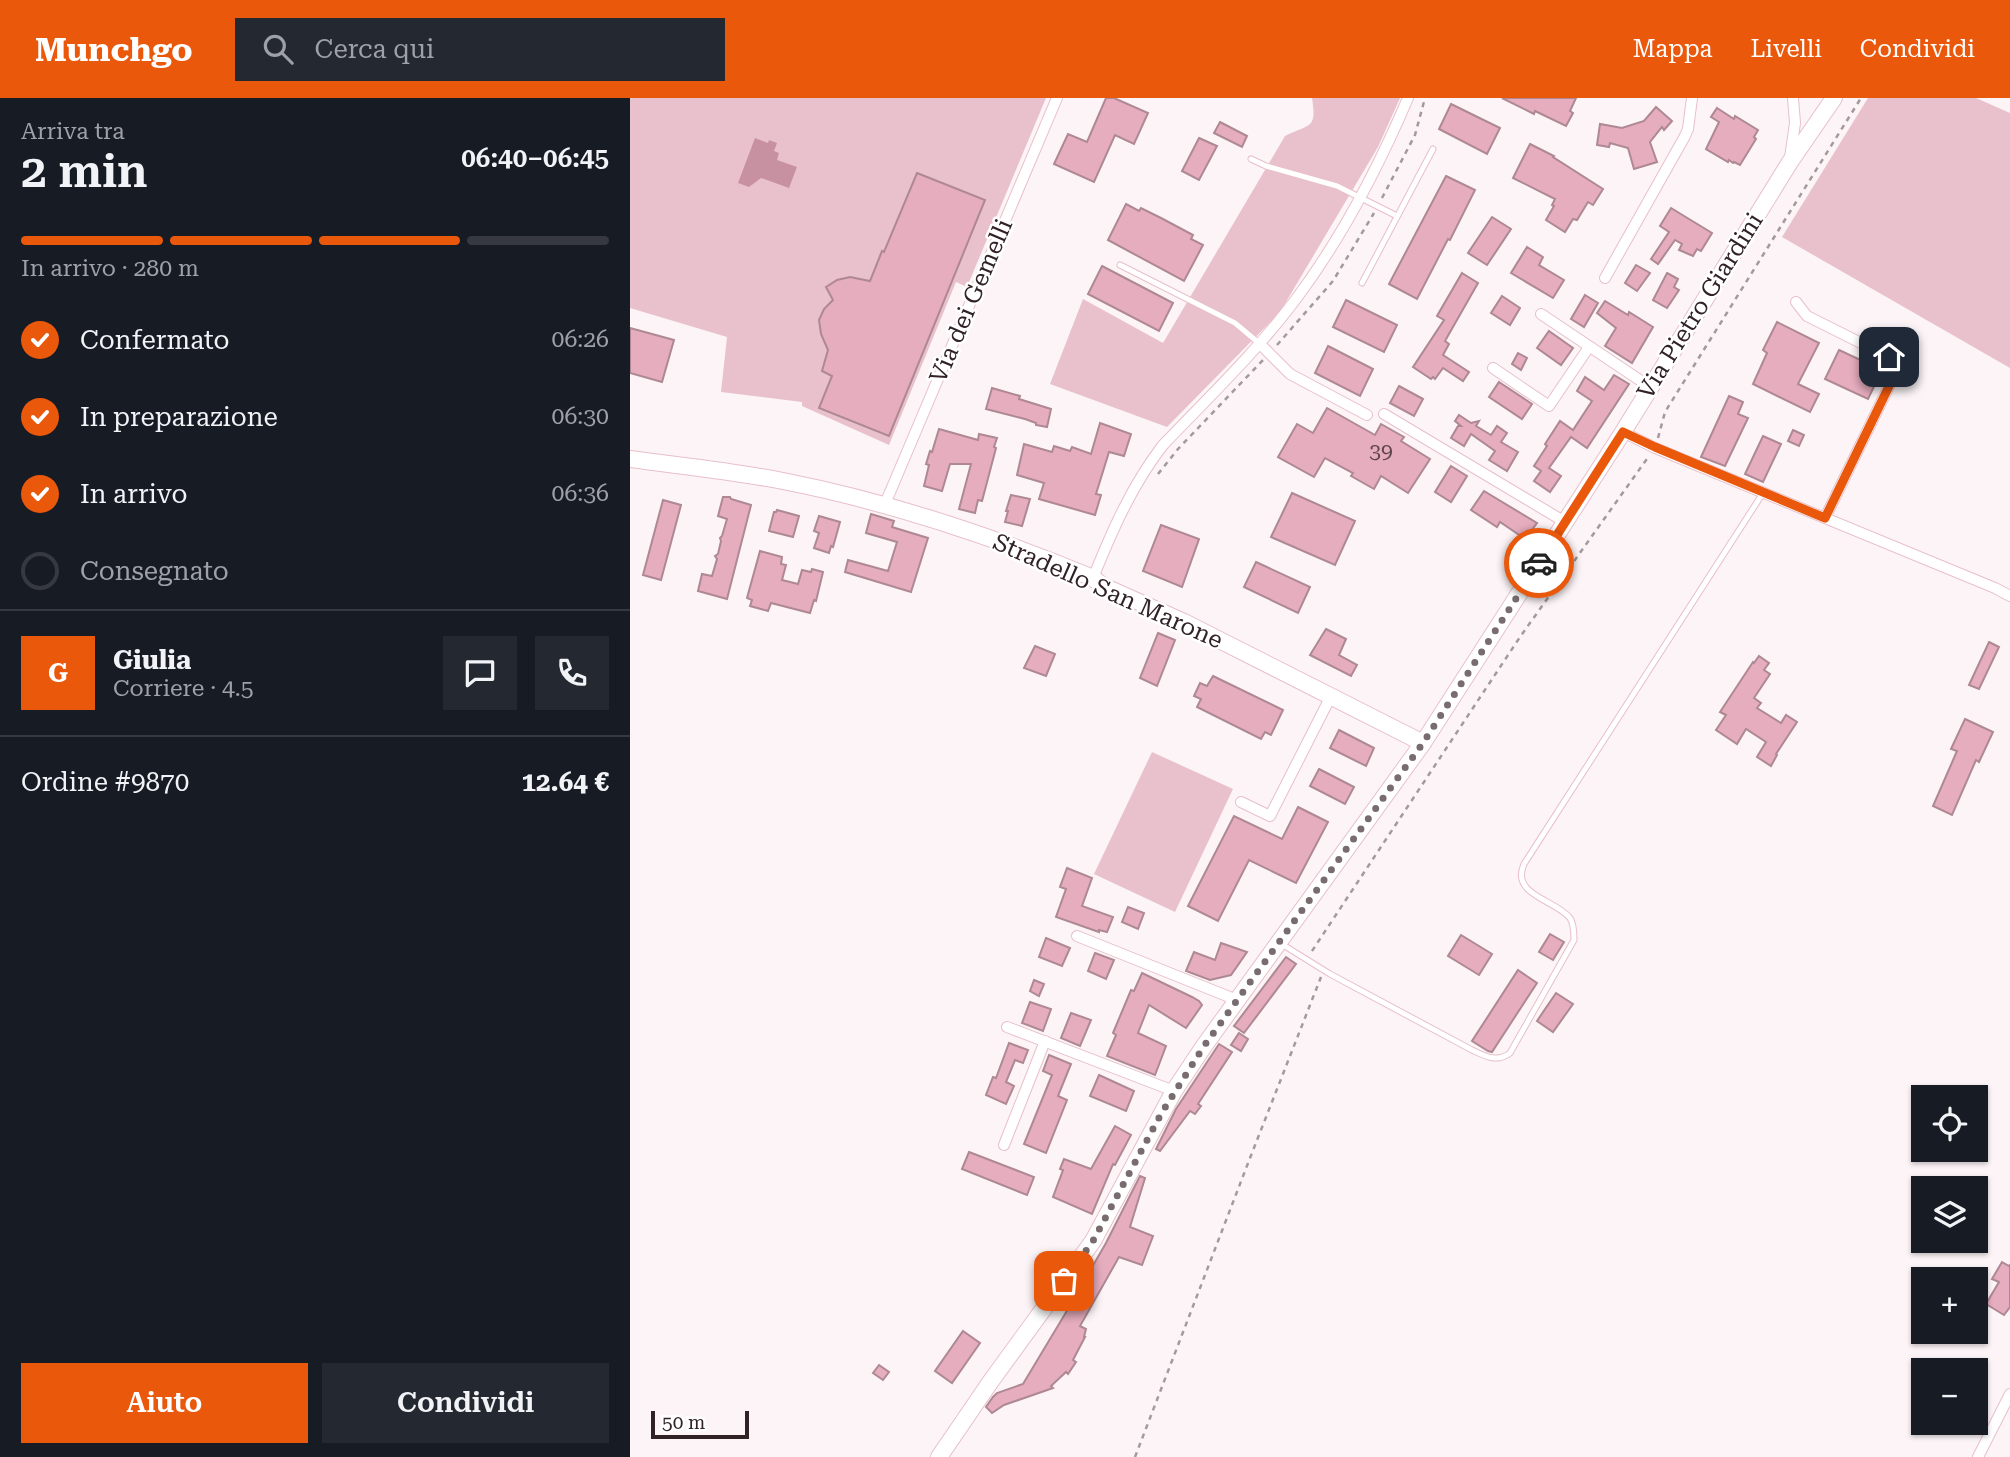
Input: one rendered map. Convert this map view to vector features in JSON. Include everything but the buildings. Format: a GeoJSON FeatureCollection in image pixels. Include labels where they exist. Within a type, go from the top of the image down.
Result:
{"type":"FeatureCollection","features":[{"type":"Feature","properties":{"kind":"main road","name":"Via Pietro Giardini"},"geometry":{"type":"LineString","coordinates":[[939,1457],[1093,1241],[1174,1091],[1204,1046],[1423,743],[1623,432],[1790,162],[1834,98]]}},
{"type":"Feature","properties":{"kind":"main road","name":"Stradello San Marone"},"geometry":{"type":"LineString","coordinates":[[630,459],[782,481],[885,504],[997,540],[1093,578],[1103,586],[1184,622],[1423,743]]}},
{"type":"Feature","properties":{"kind":"street","name":"Via dei Gemelli"},"geometry":{"type":"LineString","coordinates":[[885,504],[1057,98]]}},
{"type":"Feature","properties":{"kind":"street"},"geometry":{"type":"LineString","coordinates":[[1093,578],[1113,528],[1151,461],[1163,445],[1260,344],[1297,298],[1335,241],[1396,127],[1408,98]]}},
{"type":"Feature","properties":{"kind":"street"},"geometry":{"type":"LineString","coordinates":[[1605,278],[1685,136],[1692,98]]}},
{"type":"Feature","properties":{"kind":"street"},"geometry":{"type":"LineString","coordinates":[[1790,162],[1796,123],[1793,98]]}},
{"type":"Feature","properties":{"kind":"street"},"geometry":{"type":"LineString","coordinates":[[1796,302],[1807,316],[1889,357],[1894,366],[1894,376],[1825,518]]}},
{"type":"Feature","properties":{"kind":"street"},"geometry":{"type":"LineString","coordinates":[[1541,314],[1650,387]]}},
{"type":"Feature","properties":{"kind":"street"},"geometry":{"type":"LineString","coordinates":[[1260,344],[1290,373],[1367,415]]}},
{"type":"Feature","properties":{"kind":"street"},"geometry":{"type":"LineString","coordinates":[[1493,369],[1549,406],[1589,346]]}},
{"type":"Feature","properties":{"kind":"street"},"geometry":{"type":"LineString","coordinates":[[1384,414],[1565,522]]}},
{"type":"Feature","properties":{"kind":"street"},"geometry":{"type":"LineString","coordinates":[[1623,432],[1763,493],[1995,588],[2010,597]]}},
{"type":"Feature","properties":{"kind":"street"},"geometry":{"type":"LineString","coordinates":[[1241,802],[1270,816],[1331,696]]}},
{"type":"Feature","properties":{"kind":"street"},"geometry":{"type":"LineString","coordinates":[[1077,936],[1237,1000]]}},
{"type":"Feature","properties":{"kind":"street"},"geometry":{"type":"LineString","coordinates":[[1007,1027],[1174,1091]]}},
{"type":"Feature","properties":{"kind":"street"},"geometry":{"type":"LineString","coordinates":[[1004,1145],[1045,1041]]}},
{"type":"Feature","properties":{"kind":"street"},"geometry":{"type":"LineString","coordinates":[[1978,1457],[2010,1394]]}},
{"type":"Feature","properties":{"kind":"lane"},"geometry":{"type":"LineString","coordinates":[[1362,283],[1433,149]]}},
{"type":"Feature","properties":{"kind":"lane"},"geometry":{"type":"LineString","coordinates":[[1251,159],[1266,166],[1337,186],[1397,216]]}},
{"type":"Feature","properties":{"kind":"lane"},"geometry":{"type":"LineString","coordinates":[[1120,265],[1235,323],[1260,344]]}},
{"type":"Feature","properties":{"kind":"lane"},"geometry":{"type":"LineString","coordinates":[[1279,943],[1472,1050],[1497,1059],[1510,1053],[1574,940],[1574,928],[1570,918],[1527,888],[1520,872],[1763,493]]}},
{"type":"Feature","properties":{"kind":"path"},"geometry":{"type":"LineString","coordinates":[[1306,960],[1520,637],[1655,447],[1665,412],[1861,98]]}},
{"type":"Feature","properties":{"kind":"path"},"geometry":{"type":"LineString","coordinates":[[1135,1457],[1322,974]]}},
{"type":"Feature","properties":{"kind":"shaded area"},"geometry":{"type":"Polygon","coordinates":[[[630,98],[1046,98],[967,287],[956,282],[889,445],[802,406],[802,402],[721,392],[727,337],[630,308],[630,98]]]}},
{"type":"Feature","properties":{"kind":"shaded area"},"geometry":{"type":"Polygon","coordinates":[[[1312,98],[1400,98],[1378,147],[1280,312],[1167,427],[1050,384],[1083,299],[1163,343],[1285,136],[1306,127],[1312,121],[1312,98]]]}},
{"type":"Feature","properties":{"kind":"shaded area"},"geometry":{"type":"Polygon","coordinates":[[[1868,98],[1976,98],[2010,113],[2010,368],[1782,237],[1868,98]]]}},
{"type":"Feature","properties":{"kind":"shaded area"},"geometry":{"type":"Polygon","coordinates":[[[755,138],[777,143],[774,151],[779,153],[777,160],[797,167],[789,188],[761,178],[749,187],[738,183],[755,138]]]}},
{"type":"Feature","properties":{"kind":"shaded area"},"geometry":{"type":"Polygon","coordinates":[[[1152,752],[1233,789],[1175,912],[1094,874],[1152,752]]]}},
{"type":"Feature","properties":{"kind":"way so far"},"geometry":{"type":"LineString","coordinates":[[1064,1281],[1093,1241],[1174,1091],[1423,743],[1539,563]]}},
{"type":"Feature","properties":{"kind":"route"},"geometry":{"type":"LineString","coordinates":[[1539,563],[1623,432],[1825,518],[1894,376],[1894,366],[1889,357]]}}]}
